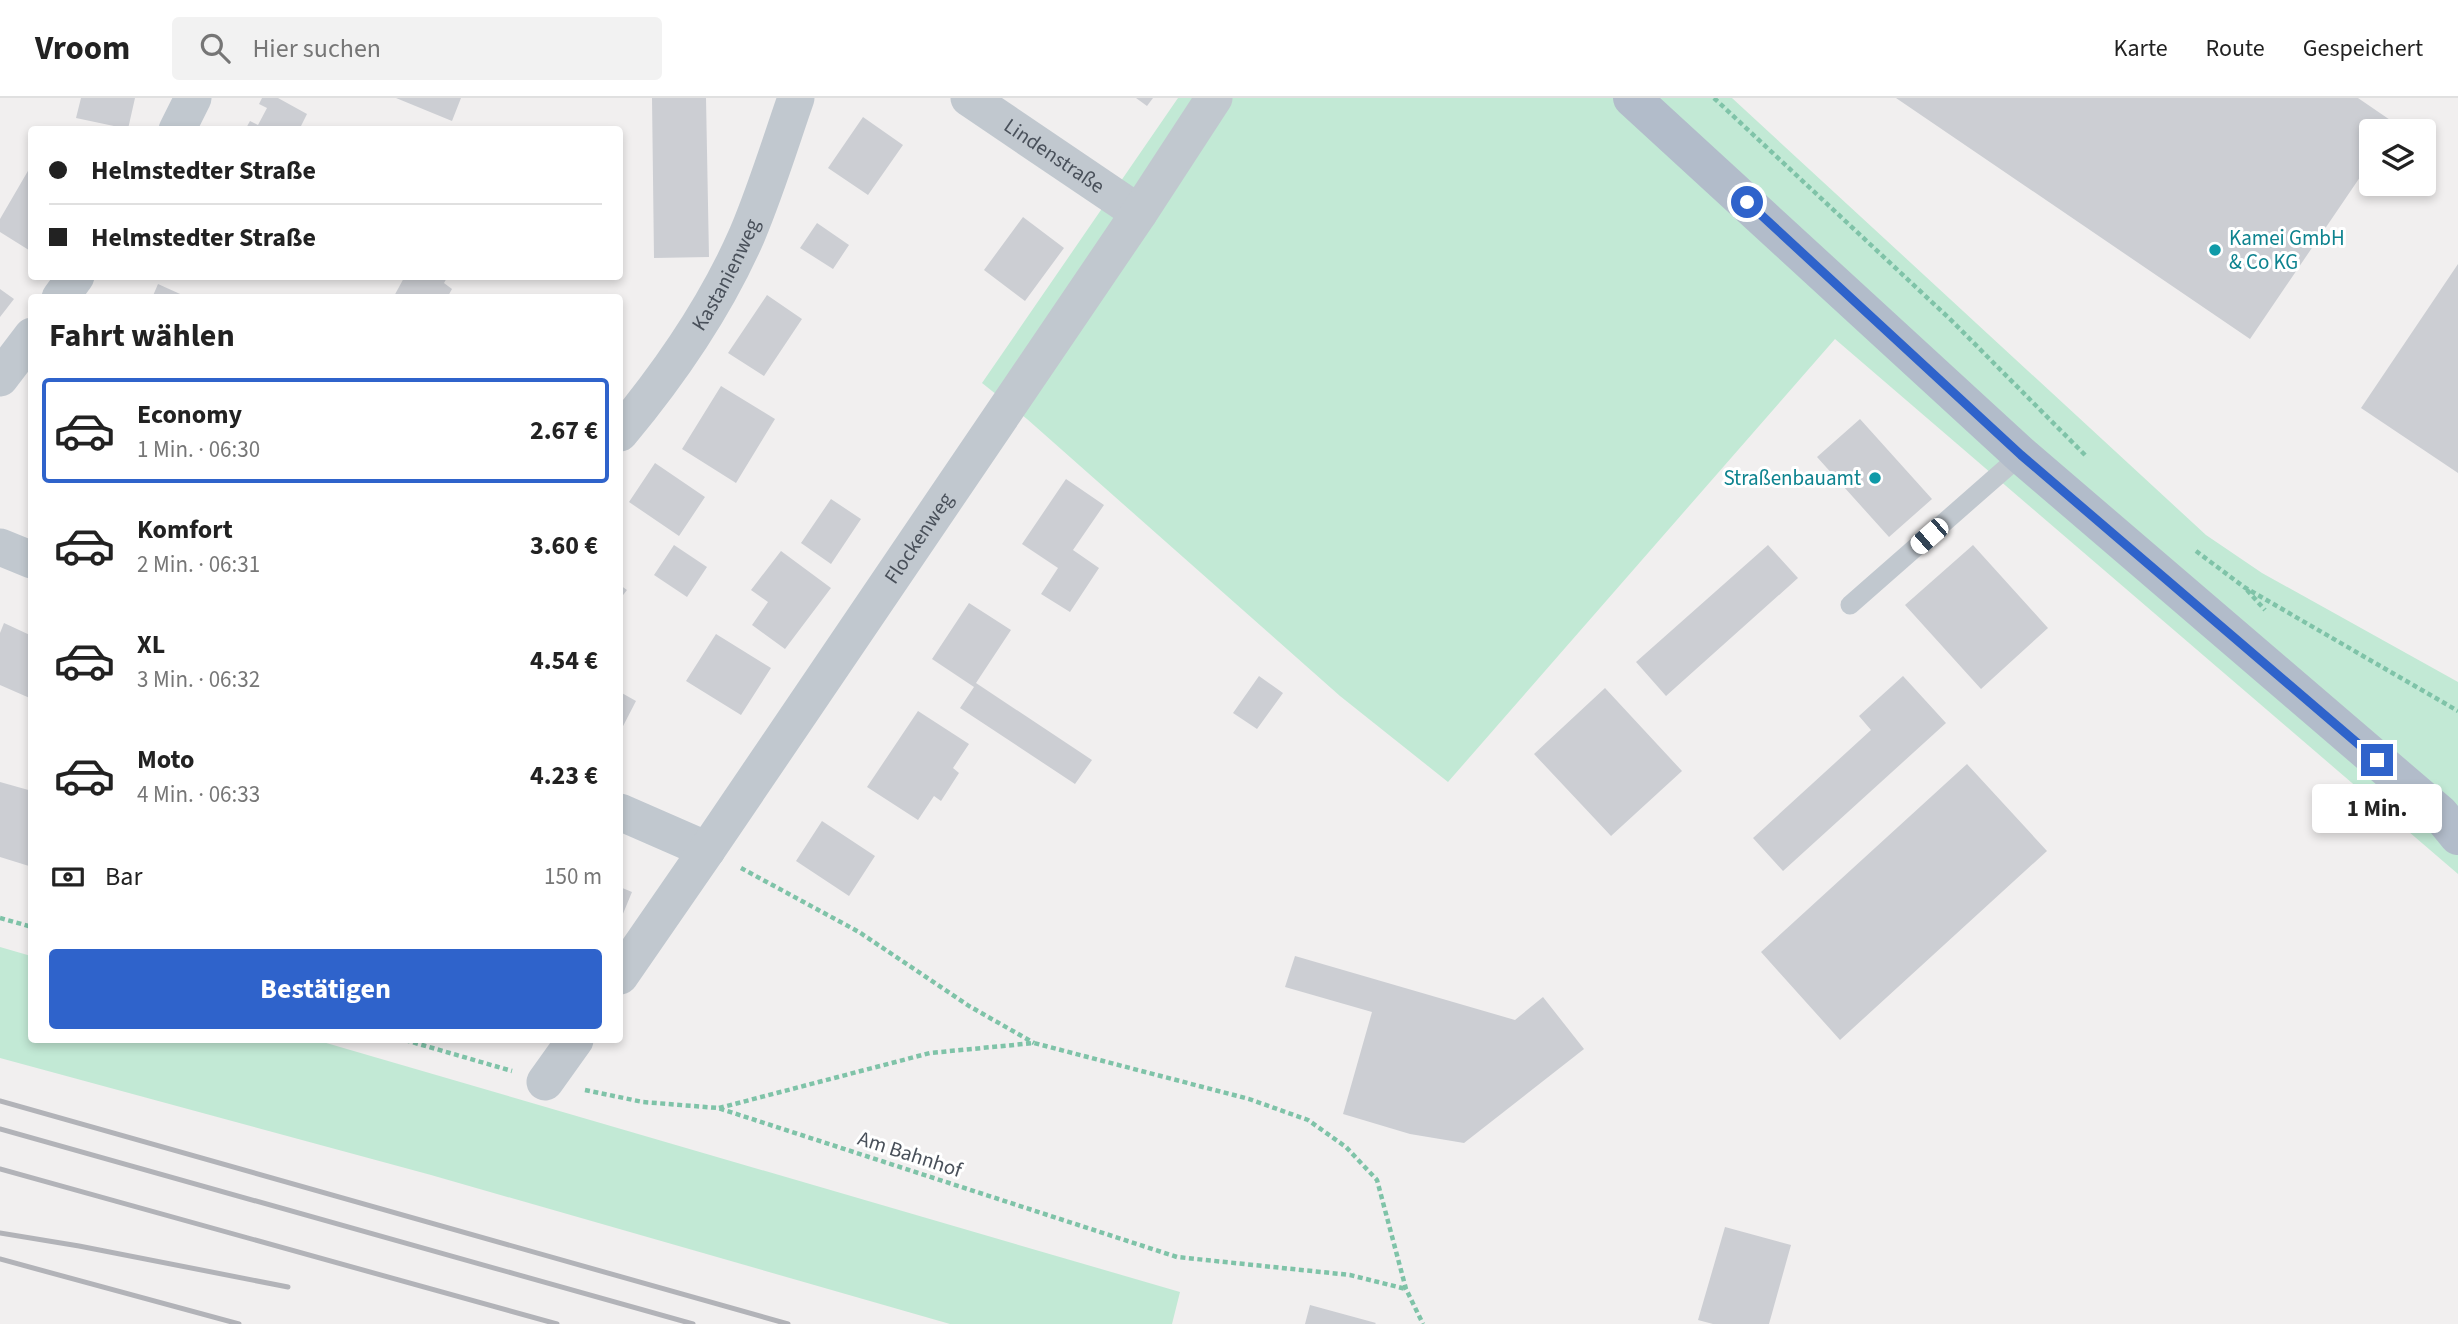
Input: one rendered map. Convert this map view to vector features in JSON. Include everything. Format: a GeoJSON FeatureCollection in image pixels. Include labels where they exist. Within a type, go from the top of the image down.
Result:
{"type":"FeatureCollection","features":[{"type":"Feature","properties":{"kind":"main road"},"geometry":{"type":"LineString","coordinates":[[1632,98],[2021,455],[2452,825]]}},
{"type":"Feature","properties":{"kind":"street"},"geometry":{"type":"LineString","coordinates":[[179,126],[193,98]]}},
{"type":"Feature","properties":{"kind":"street","name":"Kastanienweg"},"geometry":{"type":"LineString","coordinates":[[623,429],[643,405],[712,304],[747,235],[796,98]]}},
{"type":"Feature","properties":{"kind":"street","name":"Lindenstraße"},"geometry":{"type":"LineString","coordinates":[[969,98],[1139,214]]}},
{"type":"Feature","properties":{"kind":"street","name":"Flockenweg"},"geometry":{"type":"LineString","coordinates":[[623,972],[1139,214],[1214,98]]}},
{"type":"Feature","properties":{"kind":"street"},"geometry":{"type":"LineString","coordinates":[[0,378],[28,341]]}},
{"type":"Feature","properties":{"kind":"street"},"geometry":{"type":"LineString","coordinates":[[0,547],[28,558]]}},
{"type":"Feature","properties":{"kind":"street"},"geometry":{"type":"LineString","coordinates":[[623,813],[707,850]]}},
{"type":"Feature","properties":{"kind":"street"},"geometry":{"type":"LineString","coordinates":[[545,1082],[573,1043]]}},
{"type":"Feature","properties":{"kind":"lane"},"geometry":{"type":"LineString","coordinates":[[1850,605],[2021,455]]}},
{"type":"Feature","properties":{"kind":"path"},"geometry":{"type":"LineString","coordinates":[[1714,98],[1951,320],[2094,464]]}},
{"type":"Feature","properties":{"kind":"path"},"geometry":{"type":"LineString","coordinates":[[2193,548],[2244,587],[2458,711]]}},
{"type":"Feature","properties":{"kind":"path"},"geometry":{"type":"LineString","coordinates":[[707,850],[859,932],[969,1006],[1034,1043],[1249,1099],[1308,1120],[1346,1147],[1377,1180],[1406,1289],[1423,1324]]}},
{"type":"Feature","properties":{"kind":"path"},"geometry":{"type":"LineString","coordinates":[[0,918],[28,926]]}},
{"type":"Feature","properties":{"kind":"path","name":"Am Bahnhof"},"geometry":{"type":"LineString","coordinates":[[415,1043],[545,1082],[643,1102],[718,1108],[1177,1257],[1350,1275],[1406,1289]]}},
{"type":"Feature","properties":{"kind":"path"},"geometry":{"type":"LineString","coordinates":[[718,1108],[930,1053],[1034,1043]]}},
{"type":"Feature","properties":{"kind":"green space"},"geometry":{"type":"Polygon","coordinates":[[[1178,98],[1732,98],[2206,535],[2262,573],[2458,682],[2458,874],[1835,339],[1448,782],[1340,696],[1027,419],[982,383],[1178,98]]]}},
{"type":"Feature","properties":{"kind":"green space"},"geometry":{"type":"Polygon","coordinates":[[[0,947],[28,955],[28,1043],[326,1043],[1180,1292],[1172,1324],[950,1324],[431,1175],[0,1058],[0,947]]]}},
{"type":"Feature","properties":{"kind":"building"},"geometry":{"type":"Polygon","coordinates":[[[81,98],[135,98],[129,126],[114,126],[76,118],[81,98]]]}},
{"type":"Feature","properties":{"kind":"building"},"geometry":{"type":"Polygon","coordinates":[[[262,98],[278,98],[307,114],[301,126],[247,126],[250,121],[258,125],[267,108],[259,104],[262,98]]]}},
{"type":"Feature","properties":{"kind":"building"},"geometry":{"type":"Polygon","coordinates":[[[396,98],[461,98],[452,121],[396,98]]]}},
{"type":"Feature","properties":{"kind":"building"},"geometry":{"type":"Polygon","coordinates":[[[652,98],[706,98],[709,257],[654,258],[652,98]]]}},
{"type":"Feature","properties":{"kind":"building"},"geometry":{"type":"Polygon","coordinates":[[[1136,98],[1153,98],[1147,106],[1136,98]]]}},
{"type":"Feature","properties":{"kind":"building","name":"Kamei GmbH & Co KG"},"geometry":{"type":"Polygon","coordinates":[[[1896,98],[2358,98],[2389,119],[2359,119],[2359,179],[2250,339],[1896,98]]]}},
{"type":"Feature","properties":{"kind":"building"},"geometry":{"type":"Polygon","coordinates":[[[863,117],[903,145],[868,195],[828,168],[863,117]]]}},
{"type":"Feature","properties":{"kind":"building"},"geometry":{"type":"Polygon","coordinates":[[[28,171],[28,250],[0,232],[0,219],[28,171]]]}},
{"type":"Feature","properties":{"kind":"building"},"geometry":{"type":"Polygon","coordinates":[[[1023,217],[1064,248],[1025,301],[984,270],[1023,217]]]}},
{"type":"Feature","properties":{"kind":"building"},"geometry":{"type":"Polygon","coordinates":[[[817,223],[849,245],[833,269],[800,248],[817,223]]]}},
{"type":"Feature","properties":{"kind":"building"},"geometry":{"type":"Polygon","coordinates":[[[2458,264],[2458,473],[2361,408],[2458,264]]]}},
{"type":"Feature","properties":{"kind":"building"},"geometry":{"type":"Polygon","coordinates":[[[403,280],[446,280],[444,283],[452,289],[449,294],[395,294],[403,280]]]}},
{"type":"Feature","properties":{"kind":"building"},"geometry":{"type":"Polygon","coordinates":[[[158,284],[180,294],[154,294],[158,284]]]}},
{"type":"Feature","properties":{"kind":"building"},"geometry":{"type":"Polygon","coordinates":[[[0,289],[14,299],[0,317],[0,289]]]}},
{"type":"Feature","properties":{"kind":"building"},"geometry":{"type":"Polygon","coordinates":[[[767,295],[802,319],[764,376],[728,353],[767,295]]]}},
{"type":"Feature","properties":{"kind":"building"},"geometry":{"type":"Polygon","coordinates":[[[721,386],[775,419],[736,483],[682,449],[721,386]]]}},
{"type":"Feature","properties":{"kind":"building","name":"Straßenbauamt"},"geometry":{"type":"Polygon","coordinates":[[[1860,419],[1932,499],[1889,537],[1817,457],[1860,419]]]}},
{"type":"Feature","properties":{"kind":"building"},"geometry":{"type":"Polygon","coordinates":[[[655,463],[705,497],[679,536],[629,502],[655,463]]]}},
{"type":"Feature","properties":{"kind":"building"},"geometry":{"type":"Polygon","coordinates":[[[1066,479],[1104,505],[1073,550],[1099,568],[1070,612],[1041,594],[1058,568],[1022,544],[1066,479]]]}},
{"type":"Feature","properties":{"kind":"building"},"geometry":{"type":"Polygon","coordinates":[[[831,499],[861,519],[831,564],[801,543],[831,499]]]}},
{"type":"Feature","properties":{"kind":"building"},"geometry":{"type":"Polygon","coordinates":[[[674,545],[707,567],[687,597],[654,575],[674,545]]]}},
{"type":"Feature","properties":{"kind":"building"},"geometry":{"type":"Polygon","coordinates":[[[1768,545],[1798,578],[1666,696],[1636,662],[1768,545]]]}},
{"type":"Feature","properties":{"kind":"building"},"geometry":{"type":"Polygon","coordinates":[[[1973,545],[2048,628],[1981,689],[1905,605],[1973,545]]]}},
{"type":"Feature","properties":{"kind":"building"},"geometry":{"type":"Polygon","coordinates":[[[781,551],[831,588],[785,649],[752,625],[768,602],[751,590],[781,551]]]}},
{"type":"Feature","properties":{"kind":"building"},"geometry":{"type":"Polygon","coordinates":[[[969,603],[1011,630],[976,683],[1092,760],[1075,784],[960,708],[974,687],[932,659],[969,603]]]}},
{"type":"Feature","properties":{"kind":"building"},"geometry":{"type":"Polygon","coordinates":[[[4,623],[28,634],[28,697],[0,685],[0,633],[4,623]]]}},
{"type":"Feature","properties":{"kind":"building"},"geometry":{"type":"Polygon","coordinates":[[[716,634],[771,668],[741,715],[686,681],[716,634]]]}},
{"type":"Feature","properties":{"kind":"building"},"geometry":{"type":"Polygon","coordinates":[[[1259,676],[1283,693],[1257,729],[1233,713],[1259,676]]]}},
{"type":"Feature","properties":{"kind":"building"},"geometry":{"type":"Polygon","coordinates":[[[1903,676],[1946,723],[1783,871],[1753,838],[1871,730],[1859,716],[1903,676]]]}},
{"type":"Feature","properties":{"kind":"building"},"geometry":{"type":"Polygon","coordinates":[[[1605,688],[1682,771],[1611,836],[1534,754],[1605,688]]]}},
{"type":"Feature","properties":{"kind":"building"},"geometry":{"type":"Polygon","coordinates":[[[623,694],[636,701],[623,726],[623,694]]]}},
{"type":"Feature","properties":{"kind":"building"},"geometry":{"type":"Polygon","coordinates":[[[918,711],[969,744],[953,768],[959,773],[941,801],[934,796],[918,820],[867,787],[918,711]]]}},
{"type":"Feature","properties":{"kind":"building"},"geometry":{"type":"Polygon","coordinates":[[[1967,764],[2047,851],[1840,1040],[1761,952],[1967,764]]]}},
{"type":"Feature","properties":{"kind":"building"},"geometry":{"type":"Polygon","coordinates":[[[0,782],[28,790],[28,866],[0,857],[0,782]]]}},
{"type":"Feature","properties":{"kind":"building"},"geometry":{"type":"Polygon","coordinates":[[[822,821],[875,856],[849,896],[796,861],[822,821]]]}},
{"type":"Feature","properties":{"kind":"building"},"geometry":{"type":"Polygon","coordinates":[[[623,888],[632,892],[623,914],[623,888]]]}},
{"type":"Feature","properties":{"kind":"building"},"geometry":{"type":"Polygon","coordinates":[[[1295,956],[1515,1020],[1543,997],[1584,1049],[1464,1143],[1410,1134],[1343,1114],[1372,1012],[1285,987],[1295,956]]]}},
{"type":"Feature","properties":{"kind":"building"},"geometry":{"type":"Polygon","coordinates":[[[1725,1227],[1791,1245],[1769,1324],[1713,1324],[1698,1320],[1725,1227]]]}},
{"type":"Feature","properties":{"kind":"building"},"geometry":{"type":"Polygon","coordinates":[[[1310,1305],[1376,1323],[1305,1324],[1310,1305]]]}},
{"type":"Feature","properties":{"kind":"railway"},"geometry":{"type":"LineString","coordinates":[[0,1101],[788,1324]]}},
{"type":"Feature","properties":{"kind":"railway"},"geometry":{"type":"LineString","coordinates":[[0,1129],[693,1324]]}},
{"type":"Feature","properties":{"kind":"railway"},"geometry":{"type":"LineString","coordinates":[[0,1169],[557,1324]]}},
{"type":"Feature","properties":{"kind":"railway"},"geometry":{"type":"LineString","coordinates":[[0,1233],[288,1287]]}},
{"type":"Feature","properties":{"kind":"railway"},"geometry":{"type":"LineString","coordinates":[[0,1259],[239,1324]]}},
{"type":"Feature","properties":{"kind":"place","name":"Kamei GmbH & Co KG"},"geometry":{"type":"Point","coordinates":[2215,250]}},
{"type":"Feature","properties":{"kind":"place","name":"Straßenbauamt"},"geometry":{"type":"Point","coordinates":[1875,478]}},
{"type":"Feature","properties":{"kind":"route"},"geometry":{"type":"LineString","coordinates":[[1747,202],[2021,455],[2377,760]]}}]}
